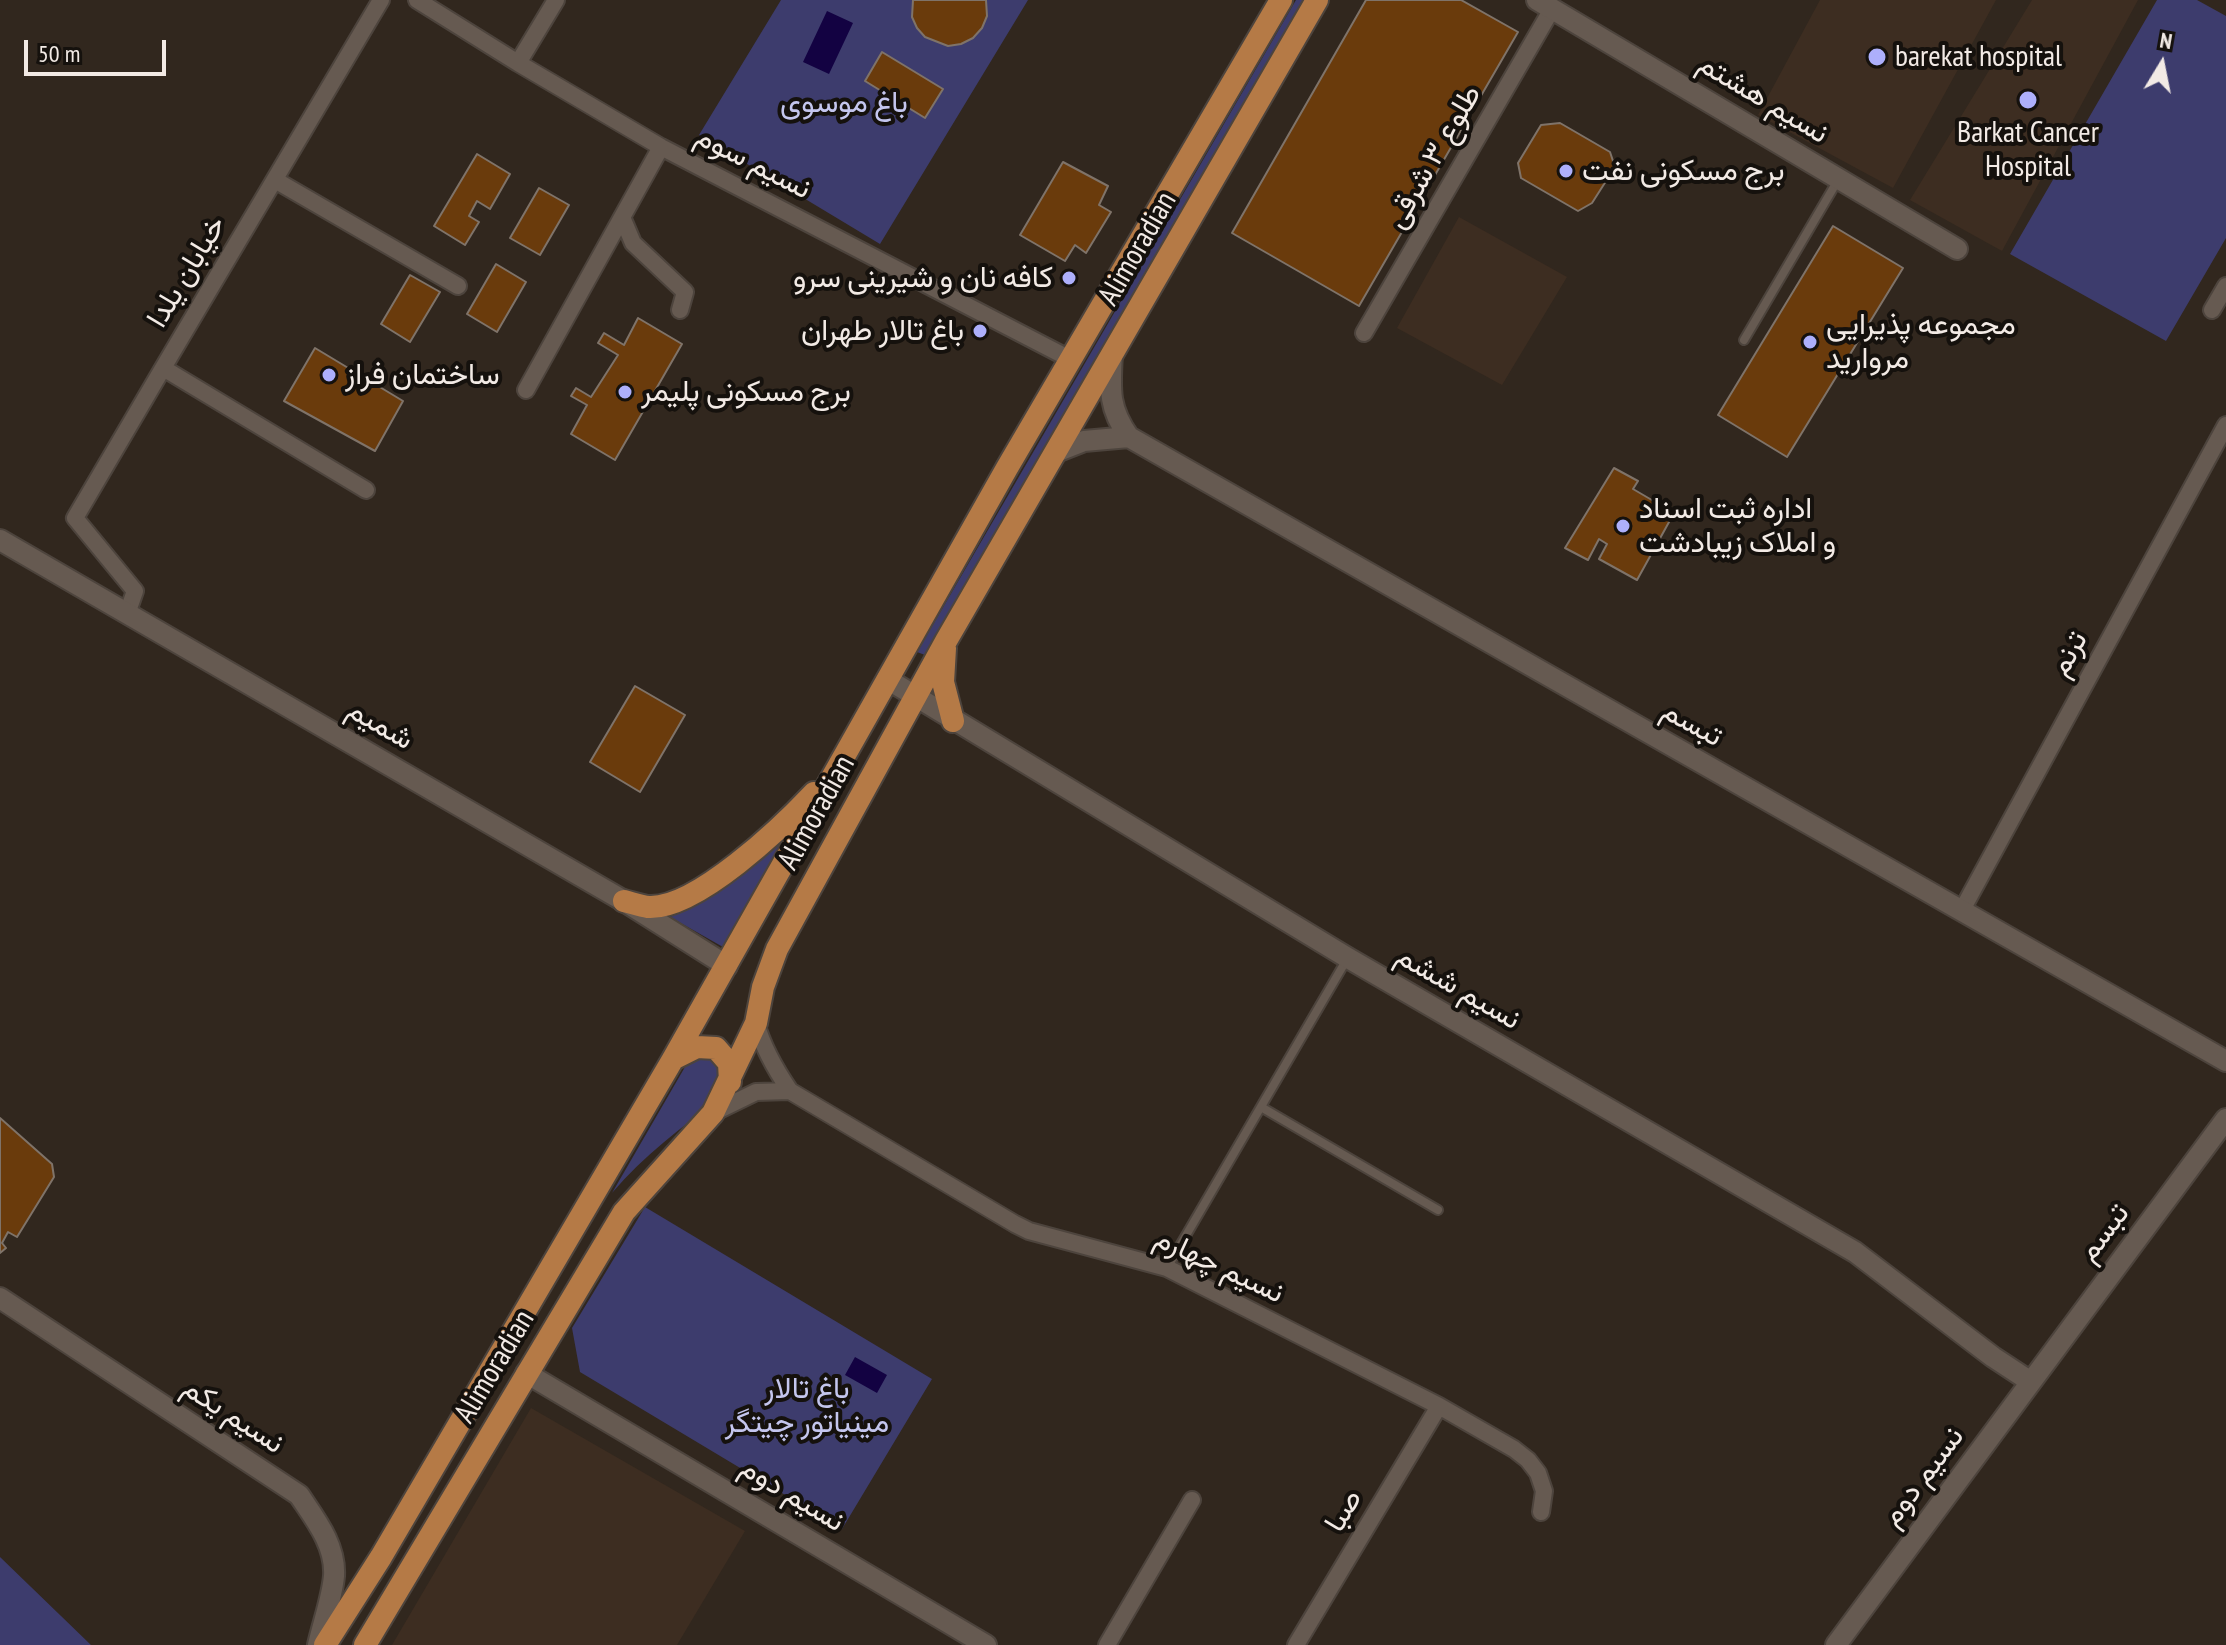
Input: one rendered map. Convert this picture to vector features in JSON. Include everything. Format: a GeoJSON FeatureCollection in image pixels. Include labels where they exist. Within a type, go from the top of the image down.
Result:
{"type":"FeatureCollection","features":[{"type":"Feature","properties":{"kind":"main road","name":"Alimoradian"},"geometry":{"type":"LineString","coordinates":[[325,1645],[381,1557],[673,1059],[887,679],[1281,0]]}},
{"type":"Feature","properties":{"kind":"main road","name":"Alimoradian"},"geometry":{"type":"LineString","coordinates":[[365,1645],[624,1212],[713,1113],[756,1023],[763,987],[777,949],[946,641],[1317,0]]}},
{"type":"Feature","properties":{"kind":"main road"},"geometry":{"type":"LineString","coordinates":[[946,641],[943,682],[953,721]]}},
{"type":"Feature","properties":{"kind":"main road"},"geometry":{"type":"LineString","coordinates":[[624,901],[650,907],[678,900],[731,869],[780,829],[836,768]]}},
{"type":"Feature","properties":{"kind":"main road"},"geometry":{"type":"LineString","coordinates":[[673,1059],[697,1047],[716,1048],[729,1063],[730,1082]]}},
{"type":"Feature","properties":{"kind":"street","name":"خیابان یلدا"},"geometry":{"type":"LineString","coordinates":[[366,490],[163,368],[381,0]]}},
{"type":"Feature","properties":{"kind":"street","name":"نسیم سوم"},"geometry":{"type":"LineString","coordinates":[[417,0],[661,147],[1072,360]]}},
{"type":"Feature","properties":{"kind":"street"},"geometry":{"type":"LineString","coordinates":[[518,63],[556,0]]}},
{"type":"Feature","properties":{"kind":"street","name":"نسیم هشتم"},"geometry":{"type":"LineString","coordinates":[[1545,4],[1957,249]]}},
{"type":"Feature","properties":{"kind":"street","name":"طلوع ۳ شرقی"},"geometry":{"type":"LineString","coordinates":[[1364,333],[1545,4]]}},
{"type":"Feature","properties":{"kind":"street"},"geometry":{"type":"LineString","coordinates":[[526,390],[661,147]]}},
{"type":"Feature","properties":{"kind":"street"},"geometry":{"type":"LineString","coordinates":[[275,180],[458,286]]}},
{"type":"Feature","properties":{"kind":"street"},"geometry":{"type":"LineString","coordinates":[[622,217],[633,243],[685,292],[680,310]]}},
{"type":"Feature","properties":{"kind":"street"},"geometry":{"type":"LineString","coordinates":[[2212,310],[2226,286]]}},
{"type":"Feature","properties":{"kind":"street"},"geometry":{"type":"LineString","coordinates":[[1112,354],[1111,401],[1117,420],[1129,437]]}},
{"type":"Feature","properties":{"kind":"street"},"geometry":{"type":"LineString","coordinates":[[127,614],[135,591],[75,518],[163,368]]}},
{"type":"Feature","properties":{"kind":"street","name":"ترنم"},"geometry":{"type":"LineString","coordinates":[[1962,910],[2226,425]]}},
{"type":"Feature","properties":{"kind":"street"},"geometry":{"type":"LineString","coordinates":[[1056,452],[1084,441],[1129,437]]}},
{"type":"Feature","properties":{"kind":"street","name":"تبسم"},"geometry":{"type":"LineString","coordinates":[[1129,437],[2226,1061]]}},
{"type":"Feature","properties":{"kind":"street","name":"شمیم"},"geometry":{"type":"LineString","coordinates":[[0,540],[624,901],[727,966]]}},
{"type":"Feature","properties":{"kind":"street","name":"نسیم ششم"},"geometry":{"type":"LineString","coordinates":[[887,679],[1348,958],[1855,1252],[1993,1357],[2031,1382]]}},
{"type":"Feature","properties":{"kind":"street","name":"نسیم چهارم"},"geometry":{"type":"LineString","coordinates":[[756,1023],[775,1069],[790,1091],[1029,1231],[1167,1268],[1439,1406],[1528,1460],[1538,1473],[1544,1491],[1541,1512]]}},
{"type":"Feature","properties":{"kind":"street"},"geometry":{"type":"LineString","coordinates":[[713,1113],[756,1092],[790,1091]]}},
{"type":"Feature","properties":{"kind":"street","name":"تبسم"},"geometry":{"type":"LineString","coordinates":[[2031,1382],[2226,1119]]}},
{"type":"Feature","properties":{"kind":"street","name":"نسیم یکم"},"geometry":{"type":"LineString","coordinates":[[0,1298],[299,1495],[322,1529],[331,1552],[334,1576],[318,1645]]}},
{"type":"Feature","properties":{"kind":"street","name":"نسیم دوم"},"geometry":{"type":"LineString","coordinates":[[526,1373],[986,1645]]}},
{"type":"Feature","properties":{"kind":"street","name":"نسیم دوم"},"geometry":{"type":"LineString","coordinates":[[1836,1645],[2031,1382]]}},
{"type":"Feature","properties":{"kind":"street","name":"صبا"},"geometry":{"type":"LineString","coordinates":[[1296,1645],[1439,1406]]}},
{"type":"Feature","properties":{"kind":"street"},"geometry":{"type":"LineString","coordinates":[[1107,1645],[1192,1500]]}},
{"type":"Feature","properties":{"kind":"lane"},"geometry":{"type":"LineString","coordinates":[[1744,340],[1838,179]]}},
{"type":"Feature","properties":{"kind":"lane"},"geometry":{"type":"LineString","coordinates":[[1167,1268],[1348,958]]}},
{"type":"Feature","properties":{"kind":"lane"},"geometry":{"type":"LineString","coordinates":[[1261,1107],[1438,1210]]}},
{"type":"Feature","properties":{"kind":"shaded area","name":"barekat hospital"},"geometry":{"type":"Polygon","coordinates":[[[1820,0],[1996,0],[1893,188],[1758,115],[1820,0]]]}},
{"type":"Feature","properties":{"kind":"shaded area","name":"Barkat Cancer Hospital"},"geometry":{"type":"Polygon","coordinates":[[[2032,0],[2138,0],[2002,251],[1910,200],[2032,0]]]}},
{"type":"Feature","properties":{"kind":"shaded area"},"geometry":{"type":"Polygon","coordinates":[[[827,11],[853,23],[829,74],[803,62],[827,11]]]}},
{"type":"Feature","properties":{"kind":"shaded area"},"geometry":{"type":"Polygon","coordinates":[[[1459,217],[1567,277],[1502,385],[1397,328],[1459,217]]]}},
{"type":"Feature","properties":{"kind":"shaded area"},"geometry":{"type":"Polygon","coordinates":[[[855,1357],[887,1375],[877,1393],[845,1375],[855,1357]]]}},
{"type":"Feature","properties":{"kind":"shaded area"},"geometry":{"type":"Polygon","coordinates":[[[531,1408],[745,1531],[677,1645],[392,1645],[531,1408]]]}},
{"type":"Feature","properties":{"kind":"green space","name":"باغ موسوی"},"geometry":{"type":"Polygon","coordinates":[[[781,0],[1028,0],[880,244],[699,135],[781,0]]]}},
{"type":"Feature","properties":{"kind":"green space"},"geometry":{"type":"Polygon","coordinates":[[[1296,0],[1308,0],[925,655],[917,652],[1296,0]]]}},
{"type":"Feature","properties":{"kind":"green space"},"geometry":{"type":"Polygon","coordinates":[[[2157,0],[2197,0],[2226,16],[2226,238],[2166,341],[2010,254],[2157,0]]]}},
{"type":"Feature","properties":{"kind":"green space"},"geometry":{"type":"Polygon","coordinates":[[[790,831],[723,947],[670,917],[734,880],[790,831]]]}},
{"type":"Feature","properties":{"kind":"green space"},"geometry":{"type":"Polygon","coordinates":[[[702,1053],[725,1067],[721,1098],[650,1154],[612,1193],[689,1060],[702,1053]]]}},
{"type":"Feature","properties":{"kind":"green space","name":"باغ تالار مینیاتور چیتگر"},"geometry":{"type":"Polygon","coordinates":[[[645,1207],[932,1379],[842,1529],[580,1372],[572,1328],[645,1207]]]}},
{"type":"Feature","properties":{"kind":"green space"},"geometry":{"type":"Polygon","coordinates":[[[0,1557],[91,1645],[0,1645],[0,1557]]]}},
{"type":"Feature","properties":{"kind":"building"},"geometry":{"type":"Polygon","coordinates":[[[913,0],[986,0],[987,16],[973,38],[948,46],[925,37],[917,28],[912,17],[913,0]]]}},
{"type":"Feature","properties":{"kind":"building"},"geometry":{"type":"Polygon","coordinates":[[[1366,0],[1461,0],[1518,32],[1359,306],[1232,233],[1366,0]]]}},
{"type":"Feature","properties":{"kind":"building"},"geometry":{"type":"Polygon","coordinates":[[[882,52],[943,89],[925,118],[865,81],[882,52]]]}},
{"type":"Feature","properties":{"kind":"building","name":"برج مسکونی نفت"},"geometry":{"type":"Polygon","coordinates":[[[1560,123],[1610,152],[1615,167],[1592,203],[1578,211],[1521,178],[1518,163],[1541,125],[1560,123]]]}},
{"type":"Feature","properties":{"kind":"building"},"geometry":{"type":"Polygon","coordinates":[[[477,154],[510,174],[490,209],[477,201],[469,216],[479,222],[465,245],[434,226],[477,154]]]}},
{"type":"Feature","properties":{"kind":"building"},"geometry":{"type":"Polygon","coordinates":[[[1063,162],[1108,186],[1099,205],[1111,212],[1086,253],[1075,245],[1065,261],[1020,235],[1063,162]]]}},
{"type":"Feature","properties":{"kind":"building"},"geometry":{"type":"Polygon","coordinates":[[[539,188],[569,205],[540,255],[510,238],[539,188]]]}},
{"type":"Feature","properties":{"kind":"building","name":"مجموعه پذیرایی مروارید"},"geometry":{"type":"Polygon","coordinates":[[[1833,226],[1903,268],[1787,457],[1718,415],[1833,226]]]}},
{"type":"Feature","properties":{"kind":"building"},"geometry":{"type":"Polygon","coordinates":[[[496,264],[526,282],[497,332],[467,314],[496,264]]]}},
{"type":"Feature","properties":{"kind":"building"},"geometry":{"type":"Polygon","coordinates":[[[410,275],[440,292],[410,342],[381,324],[410,275]]]}},
{"type":"Feature","properties":{"kind":"building","name":"برج مسکونی پلیمر"},"geometry":{"type":"Polygon","coordinates":[[[638,318],[682,344],[615,460],[571,434],[587,405],[571,396],[576,388],[591,397],[618,355],[598,343],[604,333],[624,345],[638,318]]]}},
{"type":"Feature","properties":{"kind":"building","name":"ساختمان فراز"},"geometry":{"type":"Polygon","coordinates":[[[315,348],[403,401],[375,451],[284,401],[315,348]]]}},
{"type":"Feature","properties":{"kind":"building","name":"اداره ثبت اسناد و املاک زیبادشت"},"geometry":{"type":"Polygon","coordinates":[[[1614,468],[1638,481],[1633,489],[1674,513],[1637,580],[1599,559],[1607,544],[1599,539],[1588,560],[1565,548],[1614,468]]]}},
{"type":"Feature","properties":{"kind":"building"},"geometry":{"type":"Polygon","coordinates":[[[635,686],[685,715],[640,792],[590,762],[635,686]]]}},
{"type":"Feature","properties":{"kind":"building"},"geometry":{"type":"Polygon","coordinates":[[[0,1118],[52,1164],[54,1177],[17,1237],[8,1232],[2,1243],[6,1248],[0,1253],[0,1118]]]}},
{"type":"Feature","properties":{"kind":"place","name":"barekat hospital"},"geometry":{"type":"Point","coordinates":[1877,57]}},
{"type":"Feature","properties":{"kind":"place","name":"Barkat Cancer Hospital"},"geometry":{"type":"Point","coordinates":[2028,100]}},
{"type":"Feature","properties":{"kind":"place","name":"برج مسکونی نفت"},"geometry":{"type":"Point","coordinates":[1566,171]}},
{"type":"Feature","properties":{"kind":"place","name":"کافه نان و شیرینی سرو"},"geometry":{"type":"Point","coordinates":[1069,278]}},
{"type":"Feature","properties":{"kind":"place","name":"باغ تالار طهران"},"geometry":{"type":"Point","coordinates":[980,331]}},
{"type":"Feature","properties":{"kind":"place","name":"مجموعه پذیرایی مروارید"},"geometry":{"type":"Point","coordinates":[1810,342]}},
{"type":"Feature","properties":{"kind":"place","name":"ساختمان فراز"},"geometry":{"type":"Point","coordinates":[329,375]}},
{"type":"Feature","properties":{"kind":"place","name":"برج مسکونی پلیمر"},"geometry":{"type":"Point","coordinates":[625,392]}},
{"type":"Feature","properties":{"kind":"place","name":"اداره ثبت اسناد و املاک زیبادشت"},"geometry":{"type":"Point","coordinates":[1623,526]}}]}
